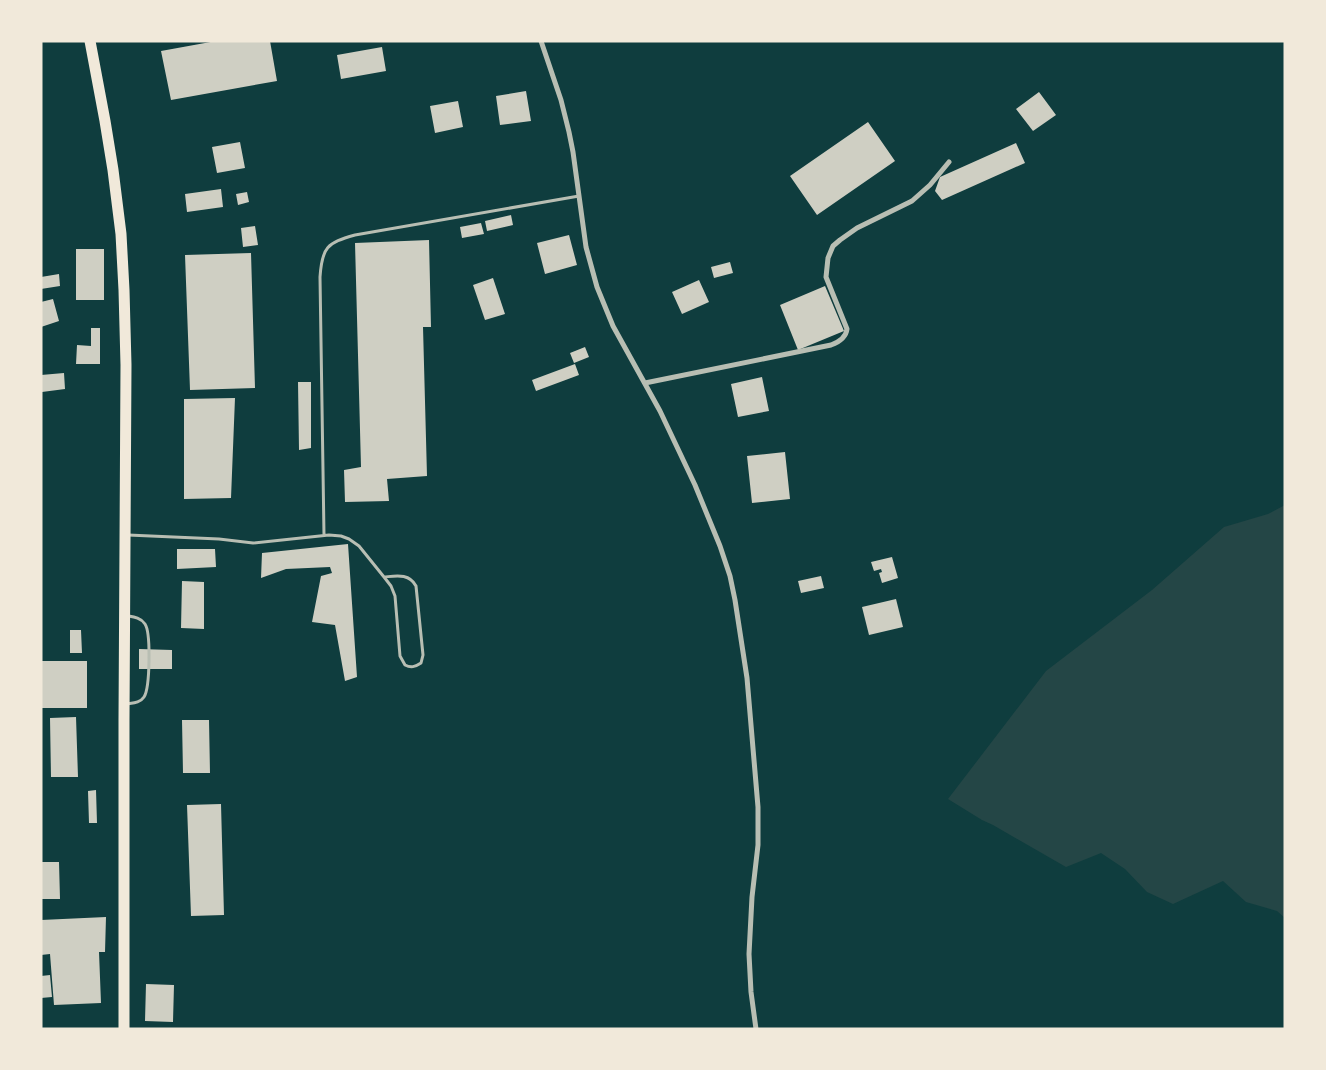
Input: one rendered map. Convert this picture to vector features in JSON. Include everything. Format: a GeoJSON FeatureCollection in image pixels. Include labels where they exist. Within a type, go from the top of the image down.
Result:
{"type":"FeatureCollection","features":[{"type":"Feature","properties":{"kind":"main road"},"geometry":{"type":"LineString","coordinates":[[90,41],[112,162],[123,259],[126,365],[124,1029]]}},
{"type":"Feature","properties":{"kind":"street"},"geometry":{"type":"LineString","coordinates":[[541,41],[567,123],[573,152],[586,247],[597,287],[614,326],[682,456],[714,530],[730,576],[741,628],[748,687],[759,826],[758,853],[752,891],[749,954],[751,992],[756,1029]]}},
{"type":"Feature","properties":{"kind":"street"},"geometry":{"type":"LineString","coordinates":[[645,383],[838,342],[846,334],[847,329],[826,277],[828,258],[833,246],[857,228],[912,201],[930,185],[949,162]]}},
{"type":"Feature","properties":{"kind":"lane"},"geometry":{"type":"LineString","coordinates":[[324,535],[320,277],[322,260],[327,248],[333,242],[356,235],[579,196]]}},
{"type":"Feature","properties":{"kind":"lane"},"geometry":{"type":"LineString","coordinates":[[125,535],[219,539],[253,543],[324,535],[336,535],[349,539],[359,546],[394,591],[400,656],[405,665],[417,666],[421,663],[423,655],[416,586],[413,580],[405,576],[384,577]]}},
{"type":"Feature","properties":{"kind":"lane"},"geometry":{"type":"LineString","coordinates":[[124,616],[134,617],[143,621],[149,638],[148,685],[146,693],[139,701],[124,705]]}},
{"type":"Feature","properties":{"kind":"shaded area"},"geometry":{"type":"Polygon","coordinates":[[[1285,505],[1285,918],[1277,911],[1246,902],[1223,881],[1173,904],[1147,892],[1125,869],[1101,853],[1066,867],[948,799],[1046,671],[1152,590],[1224,527],[1268,514],[1285,505]]]}},
{"type":"Feature","properties":{"kind":"building"},"geometry":{"type":"Polygon","coordinates":[[[216,41],[270,41],[277,81],[171,100],[161,51],[216,41]]]}},
{"type":"Feature","properties":{"kind":"building"},"geometry":{"type":"Polygon","coordinates":[[[382,47],[386,71],[341,79],[337,55],[382,47]]]}},
{"type":"Feature","properties":{"kind":"building"},"geometry":{"type":"Polygon","coordinates":[[[526,91],[531,121],[500,125],[496,96],[526,91]]]}},
{"type":"Feature","properties":{"kind":"building"},"geometry":{"type":"Polygon","coordinates":[[[1039,92],[1056,115],[1033,131],[1016,109],[1039,92]]]}},
{"type":"Feature","properties":{"kind":"building"},"geometry":{"type":"Polygon","coordinates":[[[458,101],[463,127],[435,133],[430,106],[458,101]]]}},
{"type":"Feature","properties":{"kind":"building"},"geometry":{"type":"Polygon","coordinates":[[[868,122],[895,161],[817,215],[790,176],[868,122]]]}},
{"type":"Feature","properties":{"kind":"building"},"geometry":{"type":"Polygon","coordinates":[[[240,142],[245,168],[217,173],[212,147],[240,142]]]}},
{"type":"Feature","properties":{"kind":"building"},"geometry":{"type":"Polygon","coordinates":[[[1016,143],[1025,163],[942,200],[935,191],[940,177],[1016,143]]]}},
{"type":"Feature","properties":{"kind":"building"},"geometry":{"type":"Polygon","coordinates":[[[221,189],[223,207],[187,212],[185,194],[221,189]]]}},
{"type":"Feature","properties":{"kind":"building"},"geometry":{"type":"Polygon","coordinates":[[[247,192],[249,202],[238,205],[236,194],[247,192]]]}},
{"type":"Feature","properties":{"kind":"building"},"geometry":{"type":"Polygon","coordinates":[[[511,215],[513,225],[487,231],[485,221],[511,215]]]}},
{"type":"Feature","properties":{"kind":"building"},"geometry":{"type":"Polygon","coordinates":[[[481,223],[484,234],[462,238],[460,227],[481,223]]]}},
{"type":"Feature","properties":{"kind":"building"},"geometry":{"type":"Polygon","coordinates":[[[255,226],[258,245],[243,247],[241,228],[255,226]]]}},
{"type":"Feature","properties":{"kind":"building"},"geometry":{"type":"Polygon","coordinates":[[[569,235],[577,265],[545,274],[537,243],[569,235]]]}},
{"type":"Feature","properties":{"kind":"building"},"geometry":{"type":"Polygon","coordinates":[[[429,240],[431,327],[423,327],[427,476],[387,479],[389,501],[345,502],[344,470],[361,467],[355,243],[429,240]]]}},
{"type":"Feature","properties":{"kind":"building"},"geometry":{"type":"Polygon","coordinates":[[[76,249],[104,249],[104,300],[76,300],[76,249]]]}},
{"type":"Feature","properties":{"kind":"building"},"geometry":{"type":"Polygon","coordinates":[[[251,253],[255,388],[190,390],[185,255],[251,253]]]}},
{"type":"Feature","properties":{"kind":"building"},"geometry":{"type":"Polygon","coordinates":[[[730,262],[733,273],[714,278],[711,267],[730,262]]]}},
{"type":"Feature","properties":{"kind":"building"},"geometry":{"type":"Polygon","coordinates":[[[59,274],[60,286],[41,289],[41,277],[59,274]]]}},
{"type":"Feature","properties":{"kind":"building"},"geometry":{"type":"Polygon","coordinates":[[[493,278],[505,314],[485,320],[473,285],[493,278]]]}},
{"type":"Feature","properties":{"kind":"building"},"geometry":{"type":"Polygon","coordinates":[[[699,280],[709,302],[682,314],[672,292],[699,280]]]}},
{"type":"Feature","properties":{"kind":"building"},"geometry":{"type":"Polygon","coordinates":[[[825,286],[844,331],[798,350],[780,305],[825,286]]]}},
{"type":"Feature","properties":{"kind":"building"},"geometry":{"type":"Polygon","coordinates":[[[53,299],[59,321],[41,327],[41,302],[53,299]]]}},
{"type":"Feature","properties":{"kind":"building"},"geometry":{"type":"Polygon","coordinates":[[[91,328],[100,328],[100,364],[76,364],[77,345],[91,346],[91,328]]]}},
{"type":"Feature","properties":{"kind":"building"},"geometry":{"type":"Polygon","coordinates":[[[585,347],[589,357],[574,363],[570,353],[585,347]]]}},
{"type":"Feature","properties":{"kind":"building"},"geometry":{"type":"Polygon","coordinates":[[[575,364],[579,375],[536,391],[532,380],[575,364]]]}},
{"type":"Feature","properties":{"kind":"building"},"geometry":{"type":"Polygon","coordinates":[[[64,373],[65,389],[42,392],[41,375],[64,373]]]}},
{"type":"Feature","properties":{"kind":"building"},"geometry":{"type":"Polygon","coordinates":[[[762,377],[769,411],[738,417],[731,384],[762,377]]]}},
{"type":"Feature","properties":{"kind":"building"},"geometry":{"type":"Polygon","coordinates":[[[298,382],[311,382],[311,448],[299,450],[298,382]]]}},
{"type":"Feature","properties":{"kind":"building"},"geometry":{"type":"Polygon","coordinates":[[[235,398],[231,498],[184,499],[184,399],[235,398]]]}},
{"type":"Feature","properties":{"kind":"building"},"geometry":{"type":"Polygon","coordinates":[[[785,452],[790,499],[752,503],[747,456],[785,452]]]}},
{"type":"Feature","properties":{"kind":"building"},"geometry":{"type":"Polygon","coordinates":[[[348,544],[357,677],[345,681],[335,625],[312,622],[321,576],[332,573],[330,567],[286,569],[261,578],[262,553],[348,544]]]}},
{"type":"Feature","properties":{"kind":"building"},"geometry":{"type":"Polygon","coordinates":[[[177,549],[215,549],[216,567],[177,569],[177,549]]]}},
{"type":"Feature","properties":{"kind":"building"},"geometry":{"type":"Polygon","coordinates":[[[892,557],[898,578],[882,583],[879,573],[882,572],[881,569],[874,571],[871,562],[892,557]]]}},
{"type":"Feature","properties":{"kind":"building"},"geometry":{"type":"Polygon","coordinates":[[[821,576],[824,588],[801,593],[798,581],[821,576]]]}},
{"type":"Feature","properties":{"kind":"building"},"geometry":{"type":"Polygon","coordinates":[[[182,581],[204,582],[204,629],[181,628],[182,581]]]}},
{"type":"Feature","properties":{"kind":"building"},"geometry":{"type":"Polygon","coordinates":[[[896,599],[903,627],[869,635],[862,607],[896,599]]]}},
{"type":"Feature","properties":{"kind":"building"},"geometry":{"type":"Polygon","coordinates":[[[70,630],[81,630],[82,653],[70,653],[70,630]]]}},
{"type":"Feature","properties":{"kind":"building"},"geometry":{"type":"Polygon","coordinates":[[[139,649],[172,650],[172,669],[139,669],[139,649]]]}},
{"type":"Feature","properties":{"kind":"building"},"geometry":{"type":"Polygon","coordinates":[[[41,661],[87,661],[87,708],[41,708],[41,661]]]}},
{"type":"Feature","properties":{"kind":"building"},"geometry":{"type":"Polygon","coordinates":[[[76,717],[78,777],[51,777],[50,718],[76,717]]]}},
{"type":"Feature","properties":{"kind":"building"},"geometry":{"type":"Polygon","coordinates":[[[182,720],[209,720],[210,773],[183,773],[182,720]]]}},
{"type":"Feature","properties":{"kind":"building"},"geometry":{"type":"Polygon","coordinates":[[[96,790],[97,823],[89,823],[88,791],[96,790]]]}},
{"type":"Feature","properties":{"kind":"building"},"geometry":{"type":"Polygon","coordinates":[[[221,804],[224,915],[191,916],[187,805],[221,804]]]}},
{"type":"Feature","properties":{"kind":"building"},"geometry":{"type":"Polygon","coordinates":[[[41,862],[59,862],[60,899],[41,899],[41,862]]]}},
{"type":"Feature","properties":{"kind":"building"},"geometry":{"type":"Polygon","coordinates":[[[106,917],[105,952],[99,952],[101,1003],[54,1005],[50,954],[41,955],[41,920],[106,917]]]}},
{"type":"Feature","properties":{"kind":"building"},"geometry":{"type":"Polygon","coordinates":[[[50,975],[52,997],[41,998],[41,976],[50,975]]]}},
{"type":"Feature","properties":{"kind":"building"},"geometry":{"type":"Polygon","coordinates":[[[146,984],[174,985],[173,1022],[145,1021],[146,984]]]}}]}
